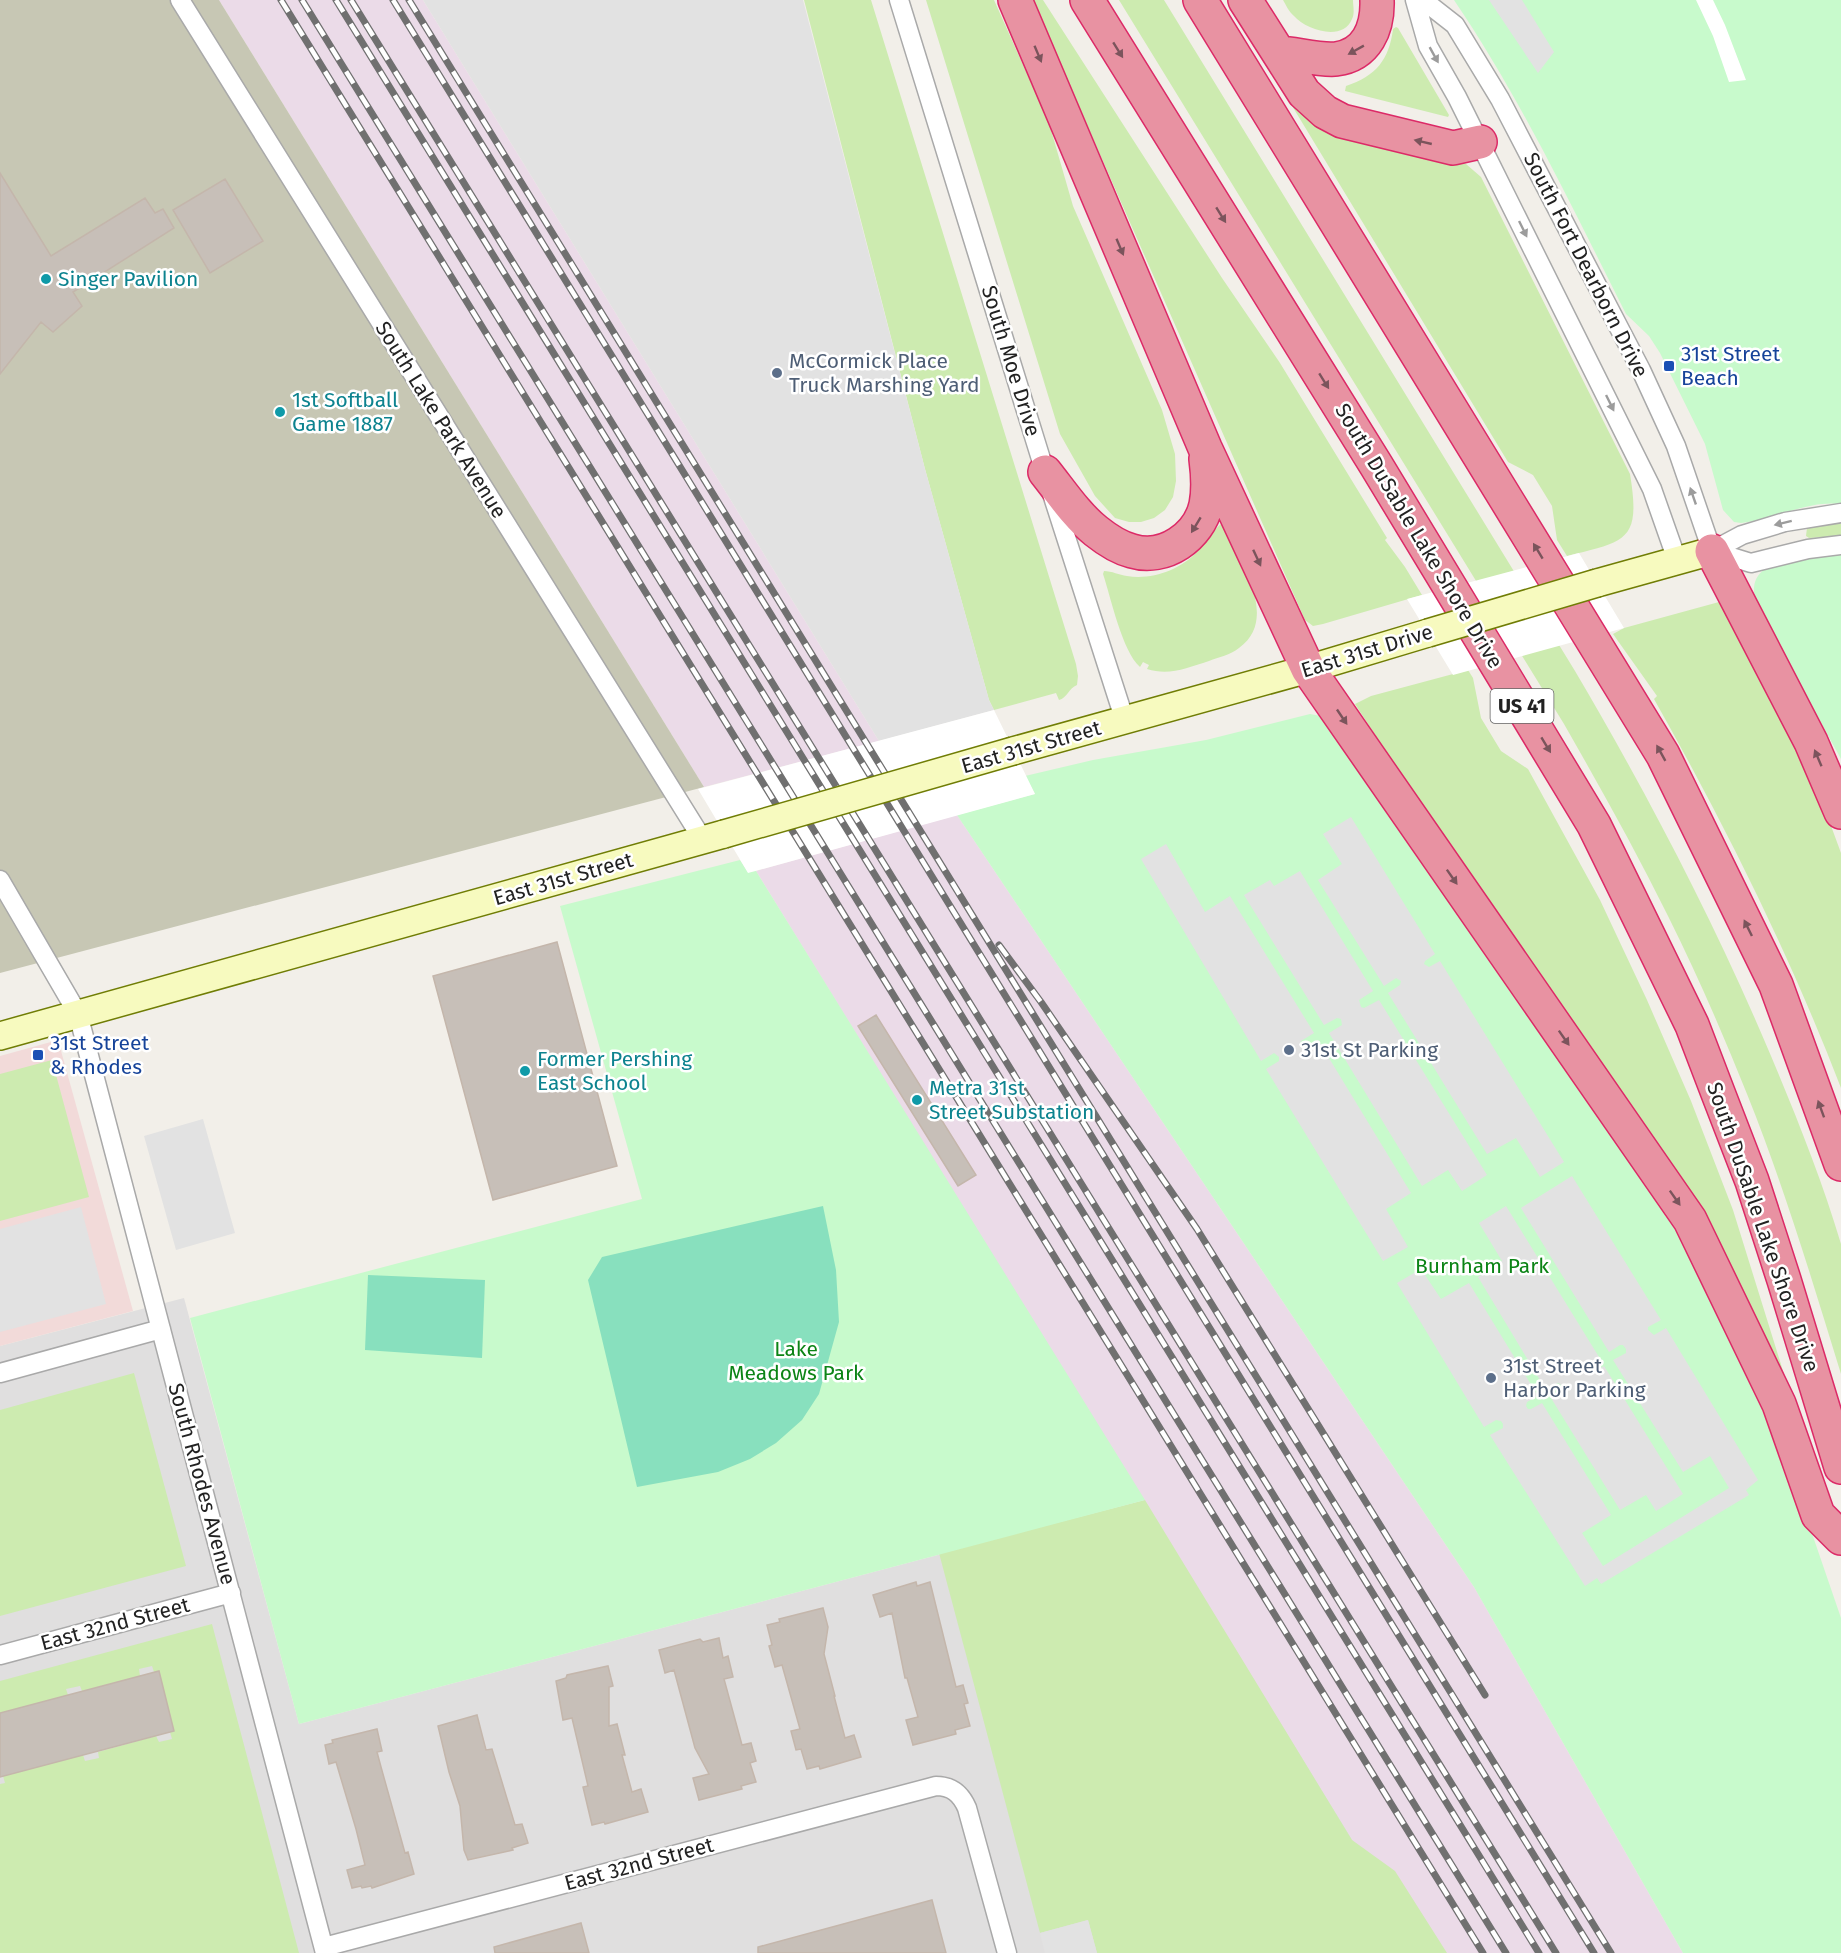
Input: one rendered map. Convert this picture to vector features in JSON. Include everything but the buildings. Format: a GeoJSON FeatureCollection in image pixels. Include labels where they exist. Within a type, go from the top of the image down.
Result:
{"type":"FeatureCollection","features":[{"type":"Feature","properties":{"kind":"highway"},"geometry":{"type":"LineString","coordinates":[[1015,0],[1205,448],[1308,669],[1690,1221],[1779,1404],[1818,1515],[1841,1538]]}},
{"type":"Feature","properties":{"kind":"highway","name":"South DuSable Lake Shore Drive"},"geometry":{"type":"LineString","coordinates":[[1087,0],[1376,465],[1594,825],[1692,1025],[1752,1181],[1841,1467]]}},
{"type":"Feature","properties":{"kind":"highway"},"geometry":{"type":"LineString","coordinates":[[1200,0],[1662,755],[1776,985],[1841,1164]]}},
{"type":"Feature","properties":{"kind":"highway"},"geometry":{"type":"LineString","coordinates":[[1245,0],[1304,93],[1325,112],[1342,121],[1453,148],[1480,142]]}},
{"type":"Feature","properties":{"kind":"highway"},"geometry":{"type":"LineString","coordinates":[[1280,53],[1336,59],[1355,52],[1366,44],[1373,30],[1377,0]]}},
{"type":"Feature","properties":{"kind":"highway"},"geometry":{"type":"LineString","coordinates":[[1045,472],[1073,508],[1095,530],[1133,552],[1157,552],[1182,542],[1197,529],[1206,505],[1208,480],[1205,448]]}},
{"type":"Feature","properties":{"kind":"highway"},"geometry":{"type":"LineString","coordinates":[[1712,551],[1811,742],[1841,812]]}},
{"type":"Feature","properties":{"kind":"main road","name":"East 31st Drive"},"geometry":{"type":"LineString","coordinates":[[1125,721],[1712,551]]}},
{"type":"Feature","properties":{"kind":"main road","name":"East 31st Street"},"geometry":{"type":"LineString","coordinates":[[0,1036],[1125,721]]}},
{"type":"Feature","properties":{"kind":"street","name":"South Lake Park Avenue"},"geometry":{"type":"LineString","coordinates":[[180,0],[713,837]]}},
{"type":"Feature","properties":{"kind":"street","name":"South Moe Drive"},"geometry":{"type":"LineString","coordinates":[[899,0],[1045,472],[1125,721]]}},
{"type":"Feature","properties":{"kind":"street","name":"South Fort Dearborn Drive"},"geometry":{"type":"LineString","coordinates":[[1415,0],[1428,46],[1480,142],[1652,489],[1677,560]]}},
{"type":"Feature","properties":{"kind":"street","name":"South Fort Dearborn Drive"},"geometry":{"type":"LineString","coordinates":[[1423,0],[1455,25],[1500,99],[1645,379],[1676,446],[1712,551]]}},
{"type":"Feature","properties":{"kind":"street"},"geometry":{"type":"LineString","coordinates":[[1712,551],[1742,535],[1802,519],[1841,513]]}},
{"type":"Feature","properties":{"kind":"street"},"geometry":{"type":"LineString","coordinates":[[1712,551],[1751,563],[1808,549],[1841,545]]}},
{"type":"Feature","properties":{"kind":"street","name":"South Rhodes Avenue"},"geometry":{"type":"LineString","coordinates":[[0,880],[78,1014],[325,1950]]}},
{"type":"Feature","properties":{"kind":"street"},"geometry":{"type":"LineString","coordinates":[[0,1373],[161,1329]]}},
{"type":"Feature","properties":{"kind":"street","name":"East 32nd Street"},"geometry":{"type":"LineString","coordinates":[[0,1655],[231,1593]]}},
{"type":"Feature","properties":{"kind":"street","name":"East 32nd Street"},"geometry":{"type":"LineString","coordinates":[[325,1950],[936,1786],[945,1786],[963,1798],[967,1808],[1007,1953]]}},
{"type":"Feature","properties":{"kind":"shaded area"},"geometry":{"type":"Polygon","coordinates":[[[0,0],[219,0],[704,787],[0,973],[0,0]]]}},
{"type":"Feature","properties":{"kind":"shaded area"},"geometry":{"type":"Polygon","coordinates":[[[219,0],[423,0],[879,741],[704,787],[219,0]]]}},
{"type":"Feature","properties":{"kind":"shaded area","name":"McCormick Place Truck Marshing Yard"},"geometry":{"type":"Polygon","coordinates":[[[423,0],[803,0],[925,469],[989,700],[994,710],[879,741],[423,0]]]}},
{"type":"Feature","properties":{"kind":"shaded area"},"geometry":{"type":"Polygon","coordinates":[[[1489,0],[1522,0],[1554,52],[1538,73],[1489,0]]]}},
{"type":"Feature","properties":{"kind":"shaded area"},"geometry":{"type":"Polygon","coordinates":[[[957,815],[1474,1587],[1683,1953],[1422,1953],[756,871],[957,815]]]}},
{"type":"Feature","properties":{"kind":"shaded area"},"geometry":{"type":"Polygon","coordinates":[[[1351,817],[1435,954],[1424,964],[1429,967],[1440,961],[1564,1162],[1540,1177],[1516,1138],[1487,1154],[1388,993],[1400,985],[1401,981],[1396,978],[1384,986],[1318,880],[1342,864],[1323,834],[1351,817]]]}},
{"type":"Feature","properties":{"kind":"shaded area","name":"31st St Parking"},"geometry":{"type":"Polygon","coordinates":[[[1166,844],[1205,912],[1230,896],[1314,1033],[1300,1044],[1305,1048],[1318,1040],[1411,1193],[1386,1209],[1408,1247],[1383,1261],[1266,1069],[1279,1061],[1279,1057],[1274,1053],[1261,1061],[1141,859],[1166,844]]]}},
{"type":"Feature","properties":{"kind":"shaded area","name":"31st St Parking"},"geometry":{"type":"Polygon","coordinates":[[[1300,871],[1373,991],[1359,1000],[1361,1007],[1364,1008],[1379,1000],[1487,1175],[1462,1191],[1448,1170],[1422,1186],[1329,1033],[1342,1025],[1341,1019],[1337,1018],[1324,1025],[1244,895],[1270,880],[1274,886],[1300,871]]]}},
{"type":"Feature","properties":{"kind":"shaded area"},"geometry":{"type":"Polygon","coordinates":[[[58,1040],[133,1311],[0,1346],[0,1056],[58,1040]]]}},
{"type":"Feature","properties":{"kind":"shaded area"},"geometry":{"type":"Polygon","coordinates":[[[203,1119],[235,1233],[176,1250],[144,1136],[203,1119]]]}},
{"type":"Feature","properties":{"kind":"shaded area","name":"31st Street Harbor Parking"},"geometry":{"type":"Polygon","coordinates":[[[1572,1176],[1661,1320],[1648,1327],[1648,1330],[1654,1335],[1666,1328],[1758,1480],[1746,1490],[1749,1495],[1601,1584],[1597,1578],[1585,1586],[1490,1435],[1503,1428],[1503,1424],[1496,1420],[1484,1427],[1397,1283],[1421,1269],[1441,1299],[1469,1283],[1538,1396],[1527,1402],[1526,1406],[1531,1409],[1542,1403],[1611,1515],[1582,1533],[1603,1566],[1729,1488],[1710,1456],[1683,1472],[1613,1360],[1626,1353],[1626,1349],[1620,1345],[1609,1352],[1521,1208],[1572,1176]]]}},
{"type":"Feature","properties":{"kind":"shaded area","name":"31st Street Harbor Parking"},"geometry":{"type":"Polygon","coordinates":[[[1506,1206],[1599,1357],[1588,1365],[1587,1369],[1593,1372],[1604,1366],[1683,1494],[1656,1511],[1646,1495],[1620,1510],[1551,1398],[1564,1387],[1558,1383],[1546,1390],[1478,1277],[1502,1261],[1479,1223],[1506,1206]]]}},
{"type":"Feature","properties":{"kind":"shaded area"},"geometry":{"type":"Polygon","coordinates":[[[81,1207],[106,1304],[0,1332],[0,1229],[81,1207]]]}},
{"type":"Feature","properties":{"kind":"shaded area"},"geometry":{"type":"Polygon","coordinates":[[[184,1298],[299,1724],[1145,1500],[1422,1953],[0,1953],[0,1346],[184,1298]]]}},
{"type":"Feature","properties":{"kind":"shaded area"},"geometry":{"type":"Polygon","coordinates":[[[1088,1920],[1097,1953],[1045,1953],[1040,1933],[1088,1920]]]}},
{"type":"Feature","properties":{"kind":"green space"},"geometry":{"type":"Polygon","coordinates":[[[804,0],[871,0],[1076,664],[1077,685],[1059,700],[1056,693],[994,710],[989,700],[925,469],[804,0]]]}},
{"type":"Feature","properties":{"kind":"green space"},"geometry":{"type":"Polygon","coordinates":[[[926,0],[994,0],[1049,123],[1073,206],[1162,410],[1175,454],[1176,481],[1173,497],[1165,510],[1154,518],[1141,522],[1129,522],[1115,518],[1095,496],[1060,434],[926,0]]]}},
{"type":"Feature","properties":{"kind":"green space"},"geometry":{"type":"Polygon","coordinates":[[[1032,0],[1043,0],[1222,278],[1280,363],[1387,538],[1385,540],[1422,595],[1323,624],[1313,626],[1305,620],[1032,0]]]}},
{"type":"Feature","properties":{"kind":"green space"},"geometry":{"type":"Polygon","coordinates":[[[1119,0],[1164,0],[1575,671],[1654,812],[1704,908],[1749,1006],[1800,1126],[1834,1220],[1841,1244],[1841,1374],[1785,1198],[1747,1094],[1679,938],[1643,867],[1564,724],[1119,0]]]}},
{"type":"Feature","properties":{"kind":"green space"},"geometry":{"type":"Polygon","coordinates":[[[1283,0],[1353,0],[1353,17],[1341,30],[1333,32],[1315,29],[1307,26],[1291,13],[1283,0]]]}},
{"type":"Feature","properties":{"kind":"green space"},"geometry":{"type":"Polygon","coordinates":[[[1454,0],[1841,0],[1841,504],[1803,507],[1741,523],[1734,522],[1723,510],[1705,444],[1660,353],[1649,336],[1626,314],[1524,115],[1454,0]]]}},
{"type":"Feature","properties":{"kind":"green space"},"geometry":{"type":"Polygon","coordinates":[[[1396,27],[1449,115],[1448,117],[1345,91],[1346,86],[1373,72],[1379,65],[1388,50],[1393,29],[1396,27]]]}},
{"type":"Feature","properties":{"kind":"green space"},"geometry":{"type":"Polygon","coordinates":[[[1289,87],[1452,160],[1466,164],[1481,177],[1630,474],[1633,496],[1631,525],[1616,541],[1567,556],[1557,540],[1552,506],[1533,475],[1508,462],[1283,91],[1289,87]]]}},
{"type":"Feature","properties":{"kind":"green space"},"geometry":{"type":"Polygon","coordinates":[[[1222,523],[1252,587],[1256,604],[1256,621],[1251,635],[1232,652],[1186,668],[1155,671],[1147,669],[1149,665],[1143,662],[1140,667],[1122,637],[1104,571],[1136,577],[1156,575],[1174,569],[1190,558],[1222,523]]]}},
{"type":"Feature","properties":{"kind":"green space"},"geometry":{"type":"Polygon","coordinates":[[[1824,523],[1841,524],[1841,536],[1809,538],[1806,536],[1807,528],[1824,523]]]}},
{"type":"Feature","properties":{"kind":"green space"},"geometry":{"type":"Polygon","coordinates":[[[1841,555],[1841,759],[1757,606],[1754,596],[1755,581],[1765,569],[1806,558],[1841,555]]]}},
{"type":"Feature","properties":{"kind":"green space"},"geometry":{"type":"Polygon","coordinates":[[[1719,602],[1800,756],[1841,853],[1841,1088],[1800,988],[1731,842],[1654,699],[1657,696],[1613,634],[1624,628],[1719,602]]]}},
{"type":"Feature","properties":{"kind":"green space"},"geometry":{"type":"Polygon","coordinates":[[[1468,670],[1473,678],[1481,718],[1501,751],[1528,769],[1600,900],[1647,1000],[1691,1101],[1733,1210],[1788,1387],[1740,1284],[1712,1232],[1413,793],[1355,704],[1371,696],[1468,670]]]}},
{"type":"Feature","properties":{"kind":"green space","name":"Burnham Park"},"geometry":{"type":"Polygon","coordinates":[[[1310,714],[1321,716],[1639,1169],[1683,1241],[1740,1349],[1794,1481],[1841,1618],[1841,1953],[1683,1953],[1474,1587],[957,815],[1035,794],[1025,776],[1093,760],[1206,740],[1310,714]]]}},
{"type":"Feature","properties":{"kind":"green space","name":"Lake Meadows Park"},"geometry":{"type":"Polygon","coordinates":[[[740,860],[748,872],[756,871],[1145,1500],[299,1724],[190,1318],[642,1199],[560,906],[740,860]]]}},
{"type":"Feature","properties":{"kind":"green space"},"geometry":{"type":"Polygon","coordinates":[[[52,1060],[89,1197],[0,1221],[0,1074],[52,1060]]]}},
{"type":"Feature","properties":{"kind":"green space"},"geometry":{"type":"Polygon","coordinates":[[[823,1206],[836,1270],[839,1322],[819,1394],[802,1420],[776,1443],[750,1459],[718,1472],[637,1487],[588,1280],[602,1257],[823,1206]]]}},
{"type":"Feature","properties":{"kind":"green space"},"geometry":{"type":"Polygon","coordinates":[[[368,1275],[485,1280],[482,1358],[365,1350],[368,1275]]]}},
{"type":"Feature","properties":{"kind":"green space"},"geometry":{"type":"Polygon","coordinates":[[[134,1373],[186,1566],[0,1616],[0,1410],[134,1373]]]}},
{"type":"Feature","properties":{"kind":"green space"},"geometry":{"type":"Polygon","coordinates":[[[1145,1500],[1352,1840],[1395,1871],[1447,1953],[1097,1953],[1088,1920],[1040,1933],[939,1553],[1145,1500]]]}},
{"type":"Feature","properties":{"kind":"green space"},"geometry":{"type":"Polygon","coordinates":[[[212,1624],[299,1953],[0,1953],[0,1784],[5,1783],[3,1776],[83,1755],[85,1761],[99,1758],[98,1752],[156,1736],[159,1742],[172,1739],[170,1732],[174,1731],[159,1671],[154,1672],[152,1666],[139,1669],[140,1676],[82,1691],[80,1686],[66,1689],[68,1695],[0,1713],[0,1681],[212,1624]]]}},
{"type":"Feature","properties":{"kind":"pier"},"geometry":{"type":"Polygon","coordinates":[[[1696,0],[1713,0],[1746,80],[1729,82],[1713,36],[1696,0]]]}},
{"type":"Feature","properties":{"kind":"pier"},"geometry":{"type":"Polygon","coordinates":[[[1579,553],[1624,628],[1453,675],[1407,599],[1579,553]]]}},
{"type":"Feature","properties":{"kind":"pier"},"geometry":{"type":"Polygon","coordinates":[[[994,710],[1035,794],[748,873],[698,789],[994,710]]]}},
{"type":"Feature","properties":{"kind":"railway"},"geometry":{"type":"LineString","coordinates":[[281,0],[1483,1953]]}},
{"type":"Feature","properties":{"kind":"railway"},"geometry":{"type":"LineString","coordinates":[[302,0],[1506,1953]]}},
{"type":"Feature","properties":{"kind":"railway"},"geometry":{"type":"LineString","coordinates":[[336,0],[1539,1953]]}},
{"type":"Feature","properties":{"kind":"railway"},"geometry":{"type":"LineString","coordinates":[[351,0],[1556,1953]]}},
{"type":"Feature","properties":{"kind":"railway"},"geometry":{"type":"LineString","coordinates":[[393,0],[1594,1953]]}},
{"type":"Feature","properties":{"kind":"railway"},"geometry":{"type":"LineString","coordinates":[[409,0],[1611,1953]]}},
{"type":"Feature","properties":{"kind":"railway"},"geometry":{"type":"LineString","coordinates":[[999,945],[1041,1002],[1197,1229],[1485,1695]]}},
{"type":"Feature","properties":{"kind":"place","name":"Singer Pavilion"},"geometry":{"type":"Point","coordinates":[46,279]}},
{"type":"Feature","properties":{"kind":"place","name":"31st Street Beach"},"geometry":{"type":"Point","coordinates":[1669,366]}},
{"type":"Feature","properties":{"kind":"place","name":"McCormick Place Truck Marshing Yard"},"geometry":{"type":"Point","coordinates":[777,373]}},
{"type":"Feature","properties":{"kind":"place","name":"1st Softball Game 1887"},"geometry":{"type":"Point","coordinates":[280,412]}},
{"type":"Feature","properties":{"kind":"place","name":"31st St Parking"},"geometry":{"type":"Point","coordinates":[1289,1050]}},
{"type":"Feature","properties":{"kind":"place","name":"31st Street & Rhodes"},"geometry":{"type":"Point","coordinates":[38,1055]}},
{"type":"Feature","properties":{"kind":"place","name":"Former Pershing East School"},"geometry":{"type":"Point","coordinates":[525,1071]}},
{"type":"Feature","properties":{"kind":"place","name":"Metra 31st Street Substation"},"geometry":{"type":"Point","coordinates":[917,1100]}},
{"type":"Feature","properties":{"kind":"place","name":"31st Street Harbor Parking"},"geometry":{"type":"Point","coordinates":[1491,1378]}}]}
